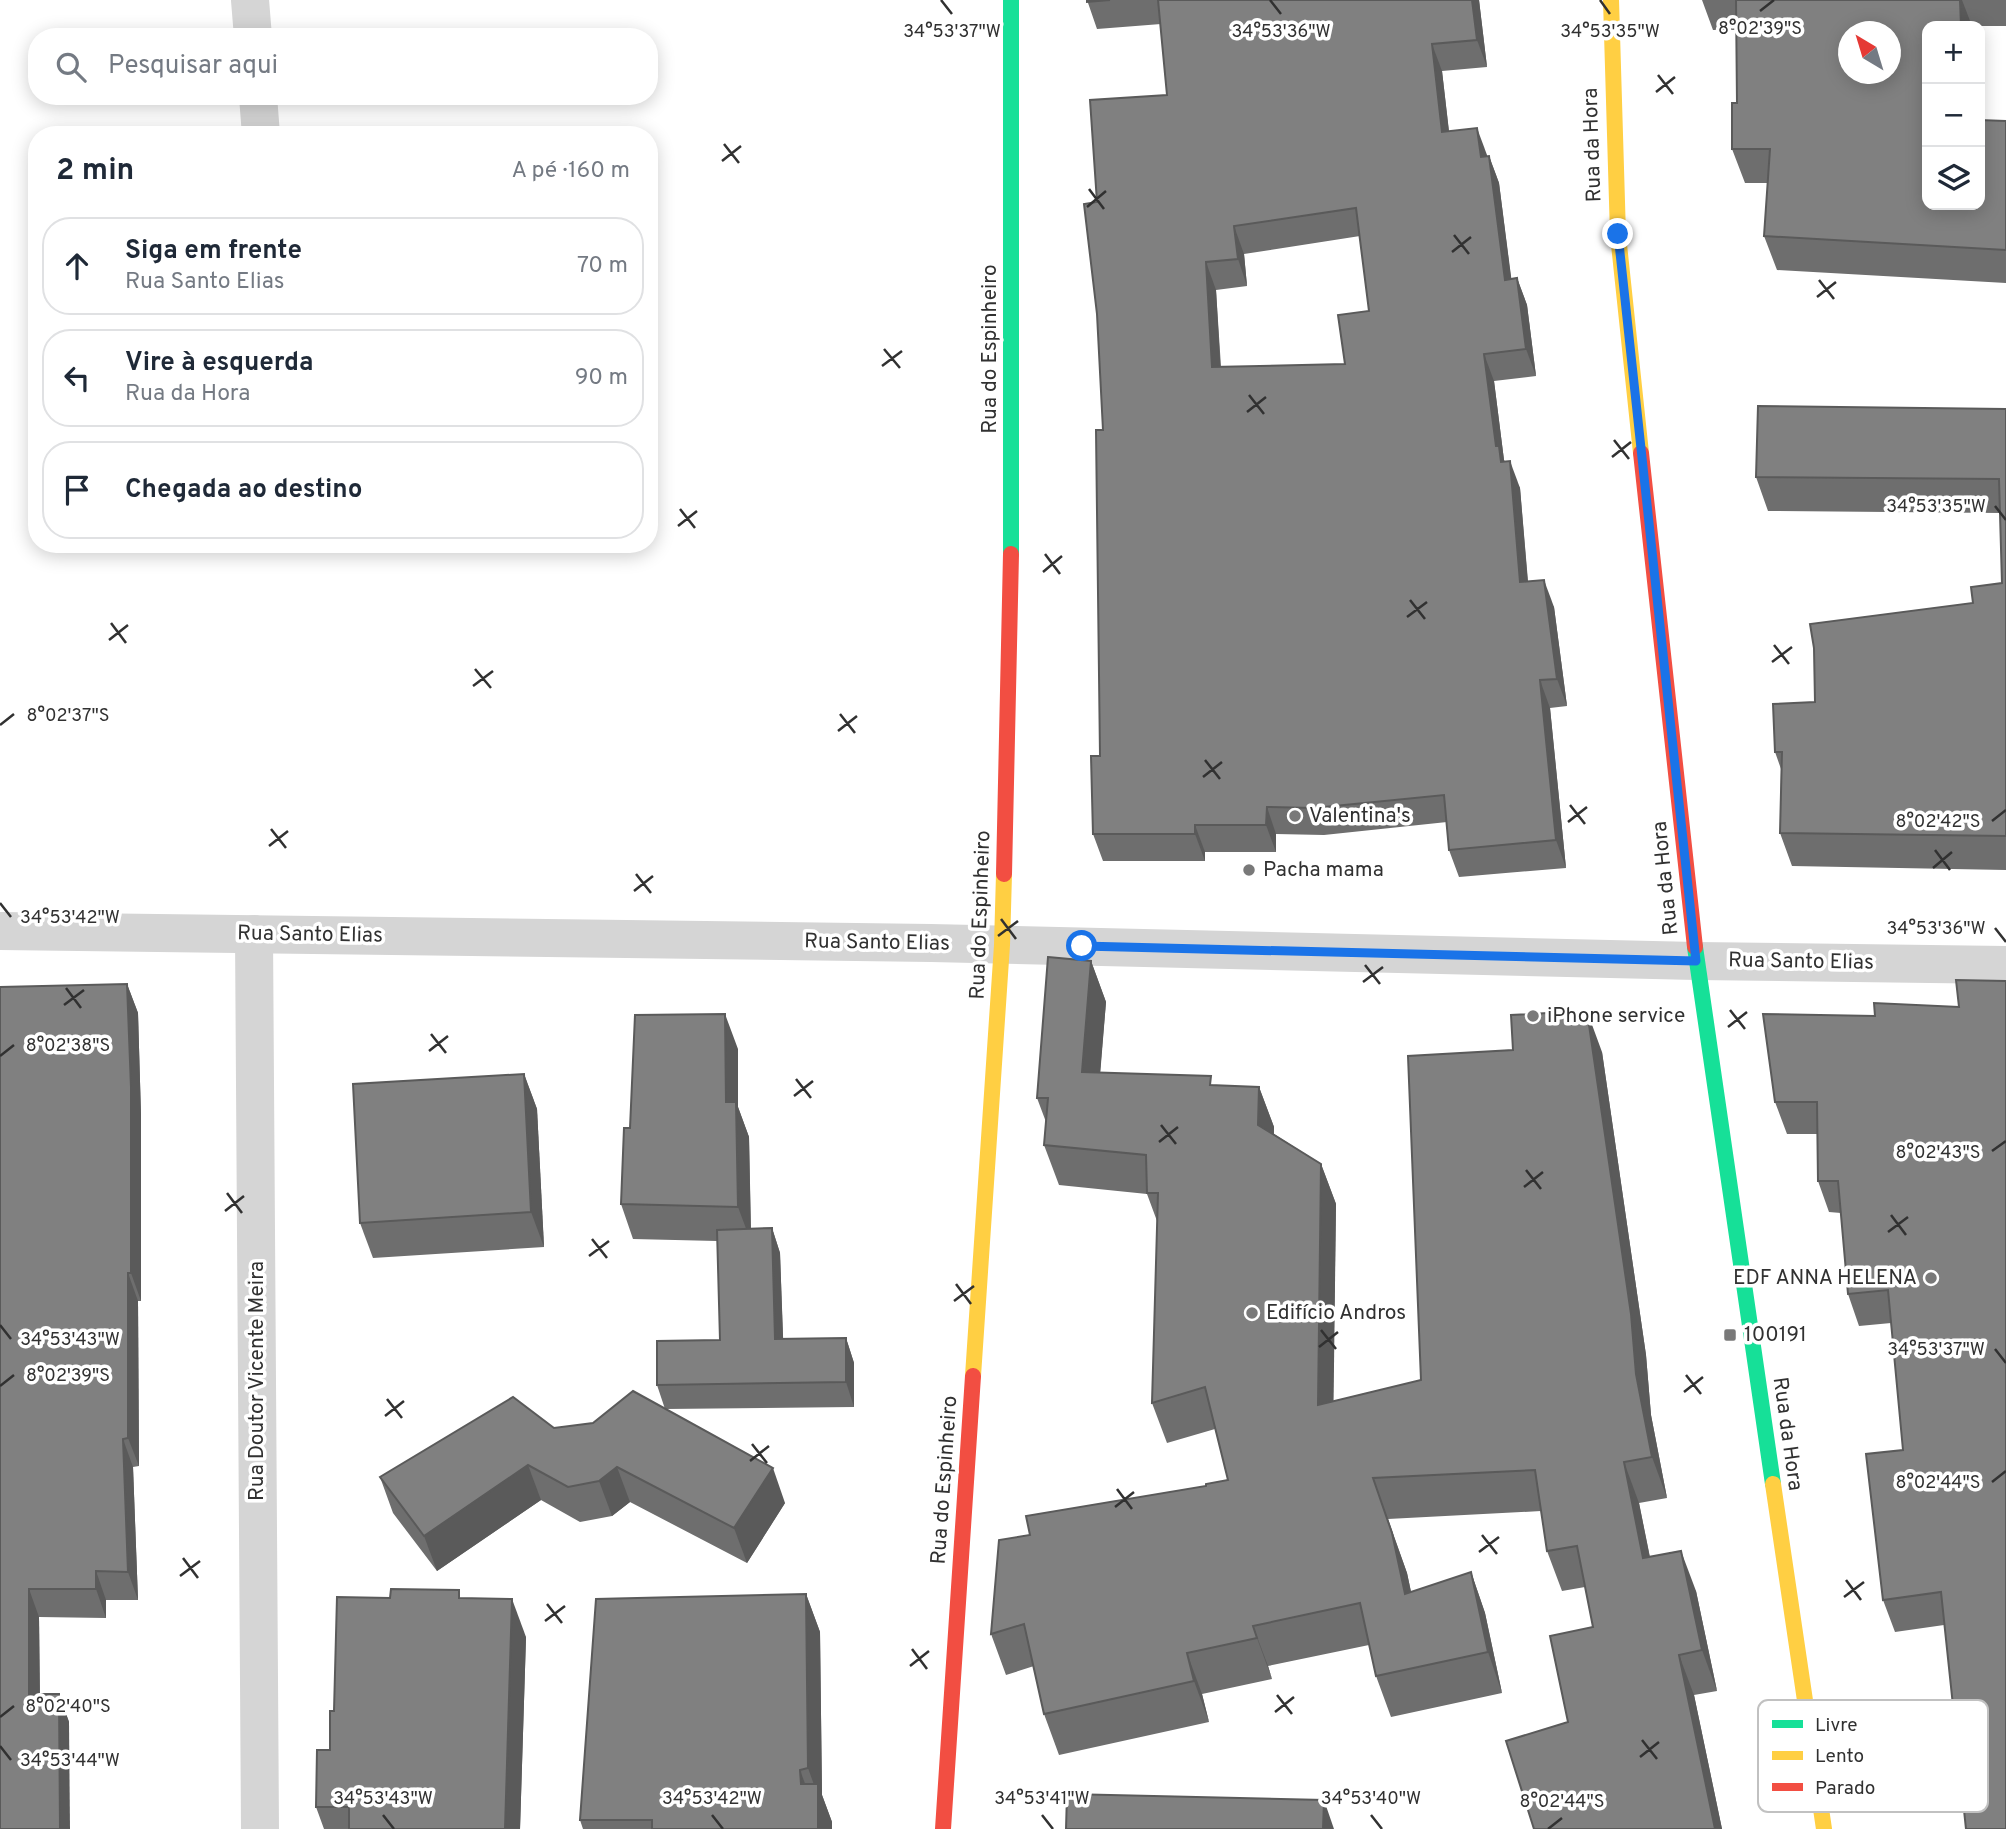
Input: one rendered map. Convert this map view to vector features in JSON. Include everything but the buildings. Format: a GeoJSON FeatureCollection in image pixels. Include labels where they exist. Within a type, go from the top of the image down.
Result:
{"type":"FeatureCollection","features":[{"type":"Feature","properties":{"kind":"street"},"geometry":{"type":"LineString","coordinates":[[250,0],[252,28]]}},
{"type":"Feature","properties":{"kind":"street","name":"Rua do Espinheiro"},"geometry":{"type":"LineString","coordinates":[[943,1829],[1002,945],[1012,627],[1011,0]]}},
{"type":"Feature","properties":{"kind":"street","name":"Rua da Hora"},"geometry":{"type":"LineString","coordinates":[[1611,0],[1618,234],[1696,961],[1805,1700]]}},
{"type":"Feature","properties":{"kind":"street"},"geometry":{"type":"LineString","coordinates":[[259,105],[260,126]]}},
{"type":"Feature","properties":{"kind":"street","name":"Rua Santo Elias"},"geometry":{"type":"LineString","coordinates":[[0,931],[1002,945],[1696,961],[2006,965]]}},
{"type":"Feature","properties":{"kind":"street","name":"Rua Doutor Vicente Meira"},"geometry":{"type":"LineString","coordinates":[[254,934],[260,1829]]}},
{"type":"Feature","properties":{"kind":"traffic: fast"},"geometry":{"type":"LineString","coordinates":[[1011,0],[1011,554]]}},
{"type":"Feature","properties":{"kind":"traffic: fast"},"geometry":{"type":"LineString","coordinates":[[1695,947],[1773,1484]]}},
{"type":"Feature","properties":{"kind":"traffic: slow"},"geometry":{"type":"LineString","coordinates":[[1611,0],[1618,235],[1641,453]]}},
{"type":"Feature","properties":{"kind":"traffic: slow"},"geometry":{"type":"LineString","coordinates":[[973,1376],[1002,945],[1004,874]]}},
{"type":"Feature","properties":{"kind":"traffic: slow"},"geometry":{"type":"LineString","coordinates":[[1773,1484],[1805,1700]]}},
{"type":"Feature","properties":{"kind":"traffic: slow"},"geometry":{"type":"LineString","coordinates":[[1821,1812],[1824,1829]]}},
{"type":"Feature","properties":{"kind":"traffic: jam"},"geometry":{"type":"LineString","coordinates":[[1641,453],[1695,947]]}},
{"type":"Feature","properties":{"kind":"traffic: jam"},"geometry":{"type":"LineString","coordinates":[[1004,874],[1011,554]]}},
{"type":"Feature","properties":{"kind":"traffic: jam"},"geometry":{"type":"LineString","coordinates":[[943,1829],[973,1376]]}},
{"type":"Feature","properties":{"kind":"place","name":"Valentina's"},"geometry":{"type":"Point","coordinates":[1295,816]}},
{"type":"Feature","properties":{"kind":"place","name":"Pacha mama"},"geometry":{"type":"Point","coordinates":[1249,870]}},
{"type":"Feature","properties":{"kind":"place","name":"iPhone service"},"geometry":{"type":"Point","coordinates":[1533,1016]}},
{"type":"Feature","properties":{"kind":"place","name":"EDF ANNA HELENA"},"geometry":{"type":"Point","coordinates":[1931,1278]}},
{"type":"Feature","properties":{"kind":"place","name":"Edifício Andros"},"geometry":{"type":"Point","coordinates":[1252,1313]}},
{"type":"Feature","properties":{"kind":"place","name":"100191"},"geometry":{"type":"Point","coordinates":[1730,1335]}},
{"type":"Feature","properties":{"kind":"route"},"geometry":{"type":"LineString","coordinates":[[1082,946],[1696,961],[1618,234]]}}]}
